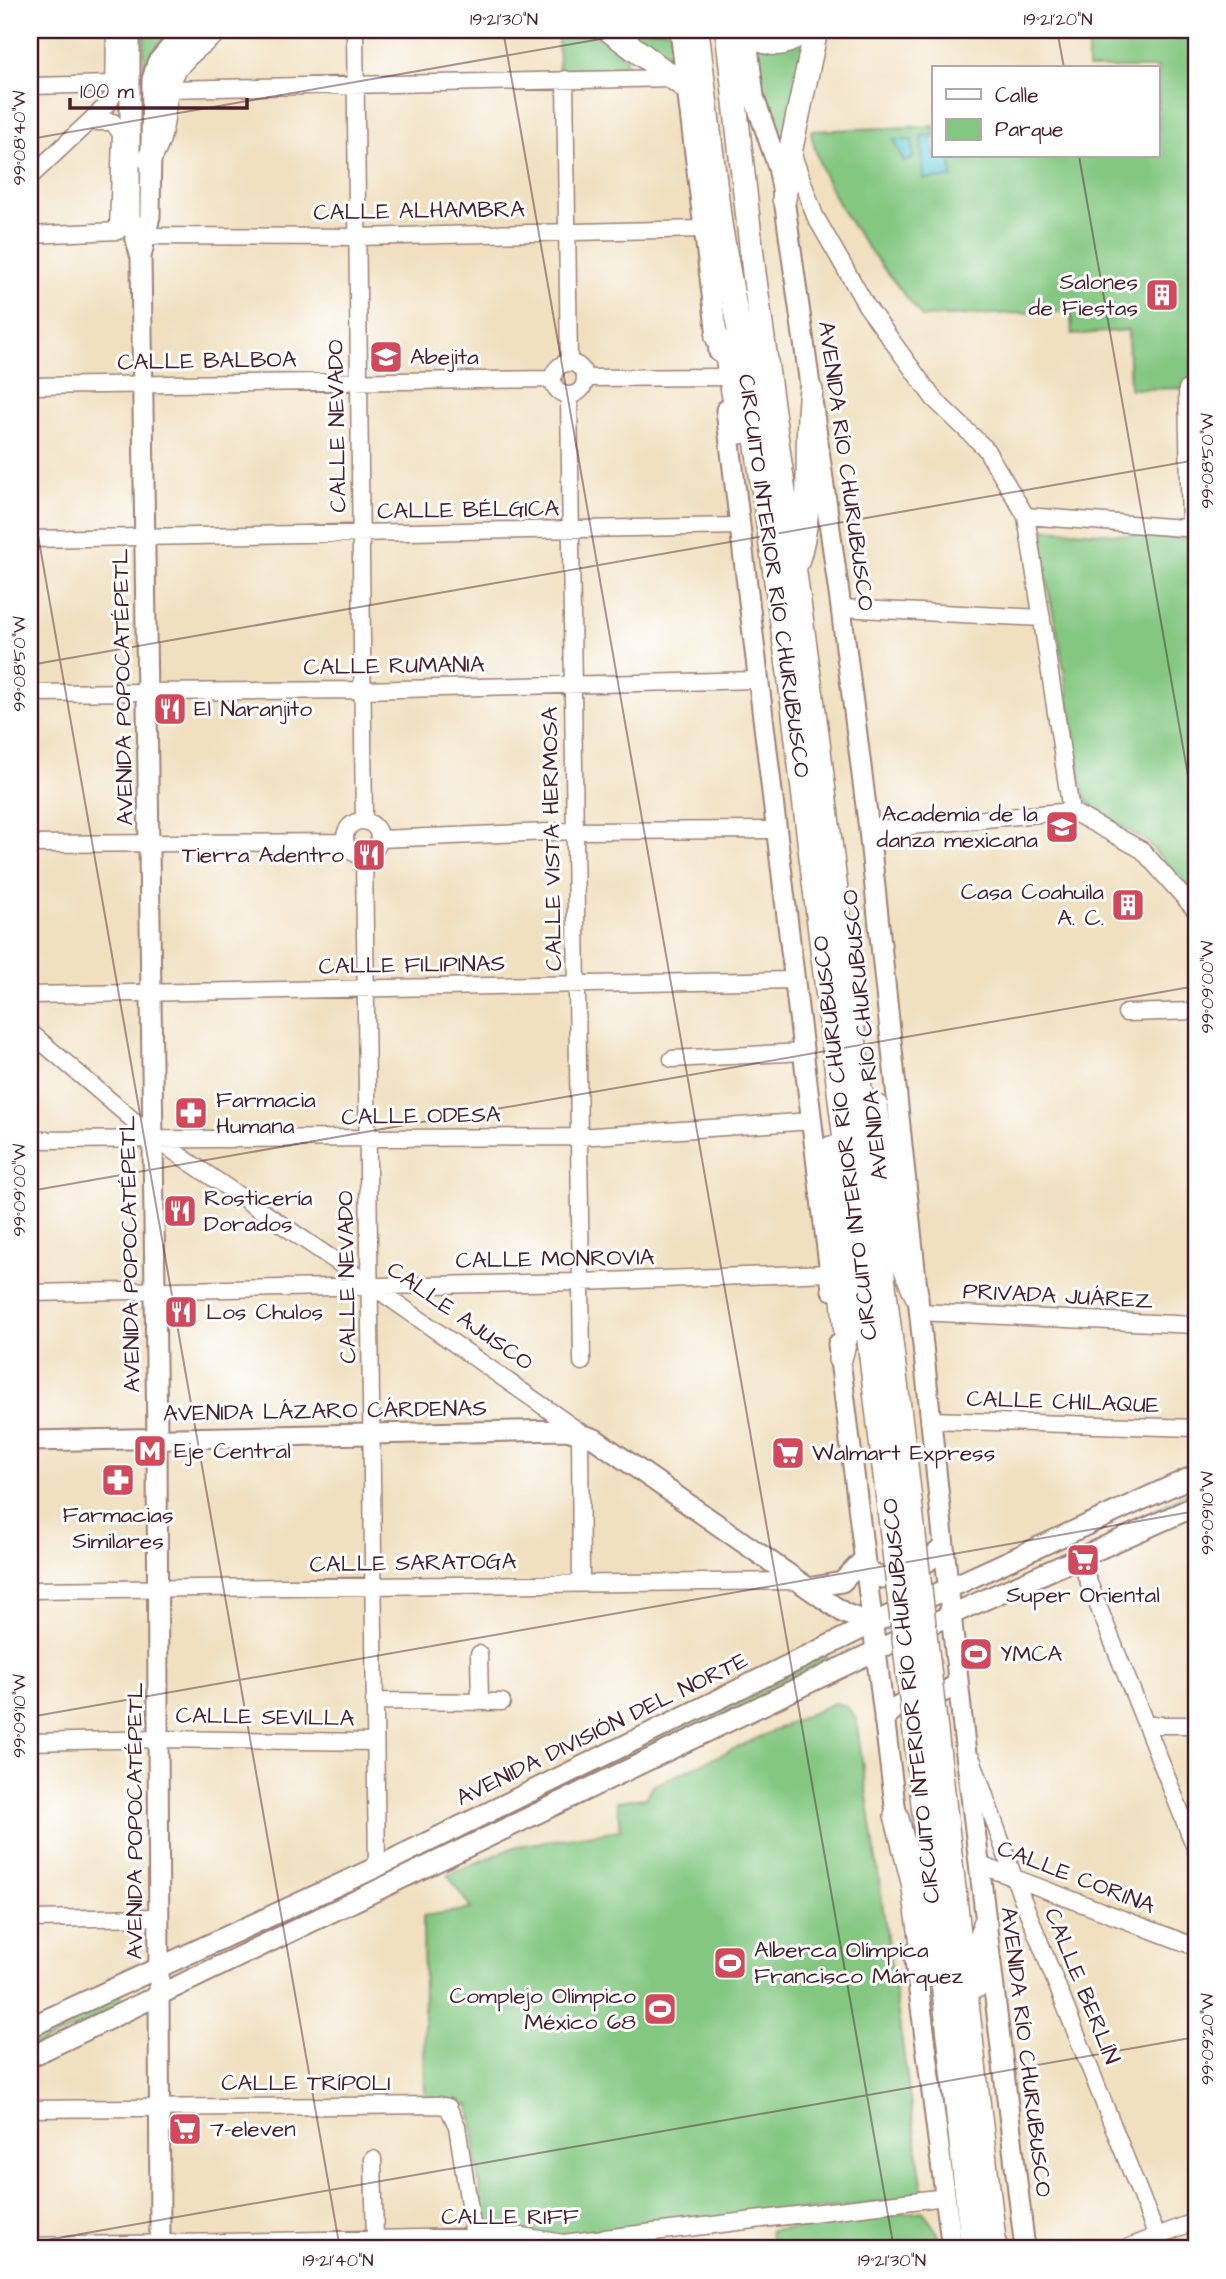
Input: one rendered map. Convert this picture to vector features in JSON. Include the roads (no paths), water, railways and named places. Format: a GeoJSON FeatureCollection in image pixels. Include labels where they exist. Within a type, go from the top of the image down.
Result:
{"type":"FeatureCollection","features":[{"type":"Feature","properties":{"kind":"highway"},"geometry":{"type":"LineString","coordinates":[[149,159],[160,141],[167,89],[172,74],[185,57],[217,30]]}},
{"type":"Feature","properties":{"kind":"highway"},"geometry":{"type":"LineString","coordinates":[[609,30],[680,83]]}},
{"type":"Feature","properties":{"kind":"highway","name":"CIRCUITO INTERIOR RÍO CHURUBUSCO"},"geometry":{"type":"LineString","coordinates":[[697,30],[720,224],[785,569],[857,1073],[895,1466],[927,1749],[995,2249]]}},
{"type":"Feature","properties":{"kind":"highway","name":"CIRCUITO INTERIOR RÍO CHURUBUSCO"},"geometry":{"type":"LineString","coordinates":[[727,30],[828,999],[895,1466]]}},
{"type":"Feature","properties":{"kind":"highway"},"geometry":{"type":"LineString","coordinates":[[747,30],[760,40],[774,44],[792,39],[801,30]]}},
{"type":"Feature","properties":{"kind":"highway"},"geometry":{"type":"LineString","coordinates":[[784,199],[791,148],[816,30]]}},
{"type":"Feature","properties":{"kind":"highway"},"geometry":{"type":"LineString","coordinates":[[717,337],[726,351],[752,524],[785,569],[806,534],[806,430],[811,390]]}},
{"type":"Feature","properties":{"kind":"highway"},"geometry":{"type":"LineString","coordinates":[[828,999],[821,1065],[833,1171],[846,1336],[840,1359]]}},
{"type":"Feature","properties":{"kind":"highway"},"geometry":{"type":"LineString","coordinates":[[857,1073],[874,1099],[878,1112],[897,1248],[917,1303]]}},
{"type":"Feature","properties":{"kind":"highway","name":"CIRCUITO INTERIOR RÍO CHURUBUSCO"},"geometry":{"type":"LineString","coordinates":[[927,1749],[951,2051],[973,2249]]}},
{"type":"Feature","properties":{"kind":"highway"},"geometry":{"type":"LineString","coordinates":[[896,1815],[913,1882],[933,2018],[951,2051]]}},
{"type":"Feature","properties":{"kind":"highway"},"geometry":{"type":"LineString","coordinates":[[985,1924],[976,1961],[997,2136],[986,2171]]}},
{"type":"Feature","properties":{"kind":"main road","name":"AVENIDA POPOCATÉPETL"},"geometry":{"type":"LineString","coordinates":[[130,30],[130,217],[141,258],[144,385],[158,1439],[160,2246]]}},
{"type":"Feature","properties":{"kind":"main road","name":"AVENIDA POPOCATÉPETL"},"geometry":{"type":"LineString","coordinates":[[134,234],[149,159],[152,80],[157,63],[185,30]]}},
{"type":"Feature","properties":{"kind":"main road"},"geometry":{"type":"LineString","coordinates":[[680,30],[680,83],[704,229],[872,1624],[952,2249]]}},
{"type":"Feature","properties":{"kind":"main road","name":"AVENIDA RÍO CHURUBUSCO"},"geometry":{"type":"LineString","coordinates":[[747,30],[754,97],[778,167],[784,199],[869,830],[947,1590],[1025,2249]]}},
{"type":"Feature","properties":{"kind":"main road","name":"AVENIDA LÁZARO CÁRDENAS"},"geometry":{"type":"LineString","coordinates":[[30,1441],[567,1430],[580,1432]]}},
{"type":"Feature","properties":{"kind":"main road","name":"CALLE AJUSCO"},"geometry":{"type":"LineString","coordinates":[[580,1432],[595,1439],[844,1613],[872,1624]]}},
{"type":"Feature","properties":{"kind":"main road","name":"AVENIDA DIVISIÓN DEL NORTE"},"geometry":{"type":"LineString","coordinates":[[30,2027],[377,1867],[872,1624],[1196,1475]]}},
{"type":"Feature","properties":{"kind":"main road","name":"AVENIDA DIVISIÓN DEL NORTE"},"geometry":{"type":"LineString","coordinates":[[30,2057],[876,1653],[950,1615],[1196,1506]]}},
{"type":"Feature","properties":{"kind":"main road"},"geometry":{"type":"LineString","coordinates":[[865,1565],[882,1578],[928,1562],[943,1547]]}},
{"type":"Feature","properties":{"kind":"main road"},"geometry":{"type":"LineString","coordinates":[[803,1584],[842,1582],[865,1565]]}},
{"type":"Feature","properties":{"kind":"main road"},"geometry":{"type":"LineString","coordinates":[[884,1720],[905,1700],[940,1694],[958,1683]]}},
{"type":"Feature","properties":{"kind":"main road"},"geometry":{"type":"LineString","coordinates":[[880,1687],[905,1700]]}},
{"type":"Feature","properties":{"kind":"main road"},"geometry":{"type":"LineString","coordinates":[[940,1694],[960,1704]]}},
{"type":"Feature","properties":{"kind":"main road"},"geometry":{"type":"LineString","coordinates":[[208,1970],[195,1966],[196,1957],[255,1928],[259,1920]]}},
{"type":"Feature","properties":{"kind":"street"},"geometry":{"type":"LineString","coordinates":[[30,177],[92,122],[109,103],[114,84],[115,30]]}},
{"type":"Feature","properties":{"kind":"street","name":"CALLE NEVADO"},"geometry":{"type":"LineString","coordinates":[[355,30],[364,821]]}},
{"type":"Feature","properties":{"kind":"street"},"geometry":{"type":"LineString","coordinates":[[167,89],[565,79],[680,83]]}},
{"type":"Feature","properties":{"kind":"street"},"geometry":{"type":"LineString","coordinates":[[565,79],[569,363]]}},
{"type":"Feature","properties":{"kind":"street"},"geometry":{"type":"LineString","coordinates":[[30,86],[114,84]]}},
{"type":"Feature","properties":{"kind":"street"},"geometry":{"type":"LineString","coordinates":[[92,122],[113,122],[121,134],[134,234]]}},
{"type":"Feature","properties":{"kind":"street"},"geometry":{"type":"LineString","coordinates":[[791,148],[815,216],[866,305],[934,399],[985,448],[1026,516],[1071,811]]}},
{"type":"Feature","properties":{"kind":"street","name":"CALLE ALHAMBRA"},"geometry":{"type":"LineString","coordinates":[[30,235],[357,237],[567,230],[704,229]]}},
{"type":"Feature","properties":{"kind":"street"},"geometry":{"type":"LineString","coordinates":[[569,363],[580,367],[586,378],[581,390],[569,395],[558,390],[553,379],[558,368],[569,363]]}},
{"type":"Feature","properties":{"kind":"street"},"geometry":{"type":"LineString","coordinates":[[586,378],[722,377]]}},
{"type":"Feature","properties":{"kind":"street","name":"CALLE BALBOA"},"geometry":{"type":"LineString","coordinates":[[30,386],[553,379]]}},
{"type":"Feature","properties":{"kind":"street"},"geometry":{"type":"LineString","coordinates":[[1026,516],[1193,529],[1186,389]]}},
{"type":"Feature","properties":{"kind":"street","name":"CALLE VISTA HERMOSA"},"geometry":{"type":"LineString","coordinates":[[569,395],[582,1362]]}},
{"type":"Feature","properties":{"kind":"street","name":"CALLE BÉLGICA"},"geometry":{"type":"LineString","coordinates":[[30,539],[740,526]]}},
{"type":"Feature","properties":{"kind":"street"},"geometry":{"type":"LineString","coordinates":[[841,608],[1042,618]]}},
{"type":"Feature","properties":{"kind":"street","name":"CALLE RUMANIA"},"geometry":{"type":"LineString","coordinates":[[30,693],[363,690],[758,680]]}},
{"type":"Feature","properties":{"kind":"street"},"geometry":{"type":"LineString","coordinates":[[869,830],[1071,811],[1142,850],[1196,911]]}},
{"type":"Feature","properties":{"kind":"street"},"geometry":{"type":"LineString","coordinates":[[364,821],[375,827],[379,839],[376,848],[364,855],[352,852],[345,842],[349,827],[364,821]]}},
{"type":"Feature","properties":{"kind":"street"},"geometry":{"type":"LineString","coordinates":[[379,839],[573,831],[776,830]]}},
{"type":"Feature","properties":{"kind":"street"},"geometry":{"type":"LineString","coordinates":[[30,844],[345,842]]}},
{"type":"Feature","properties":{"kind":"street","name":"CALLE NEVADO"},"geometry":{"type":"LineString","coordinates":[[364,855],[365,1140],[371,1285],[377,1867]]}},
{"type":"Feature","properties":{"kind":"street","name":"CALLE FILIPINAS"},"geometry":{"type":"LineString","coordinates":[[30,995],[795,981]]}},
{"type":"Feature","properties":{"kind":"street"},"geometry":{"type":"LineString","coordinates":[[1126,1013],[1196,1011]]}},
{"type":"Feature","properties":{"kind":"street","name":"CALLE AJUSCO"},"geometry":{"type":"LineString","coordinates":[[30,1032],[154,1138],[371,1285],[580,1432]]}},
{"type":"Feature","properties":{"kind":"street"},"geometry":{"type":"LineString","coordinates":[[672,1059],[803,1052]]}},
{"type":"Feature","properties":{"kind":"street","name":"CALLE ODESA"},"geometry":{"type":"LineString","coordinates":[[30,1140],[579,1137],[812,1121]]}},
{"type":"Feature","properties":{"kind":"street","name":"CALLE MONROVIA"},"geometry":{"type":"LineString","coordinates":[[30,1293],[580,1282],[830,1273]]}},
{"type":"Feature","properties":{"kind":"street","name":"PRIVADA JUÁREZ"},"geometry":{"type":"LineString","coordinates":[[917,1303],[1196,1325]]}},
{"type":"Feature","properties":{"kind":"street","name":"CALLE CHILAQUE"},"geometry":{"type":"LineString","coordinates":[[929,1420],[1196,1428]]}},
{"type":"Feature","properties":{"kind":"street"},"geometry":{"type":"LineString","coordinates":[[580,1432],[581,1583]]}},
{"type":"Feature","properties":{"kind":"street"},"geometry":{"type":"LineString","coordinates":[[1079,1558],[1196,1850]]}},
{"type":"Feature","properties":{"kind":"street","name":"CALLE SARATOGA"},"geometry":{"type":"LineString","coordinates":[[30,1590],[581,1583],[803,1584]]}},
{"type":"Feature","properties":{"kind":"street"},"geometry":{"type":"LineString","coordinates":[[479,1654],[480,1702]]}},
{"type":"Feature","properties":{"kind":"street"},"geometry":{"type":"LineString","coordinates":[[374,1702],[502,1702]]}},
{"type":"Feature","properties":{"kind":"street"},"geometry":{"type":"LineString","coordinates":[[1146,1725],[1196,1725]]}},
{"type":"Feature","properties":{"kind":"street","name":"CALLE BERLÍN"},"geometry":{"type":"LineString","coordinates":[[964,1737],[1013,1875],[1160,2243]]}},
{"type":"Feature","properties":{"kind":"street","name":"CALLE SEVILLA"},"geometry":{"type":"LineString","coordinates":[[30,1742],[159,1739],[374,1742]]}},
{"type":"Feature","properties":{"kind":"street","name":"CALLE CORINA"},"geometry":{"type":"LineString","coordinates":[[978,1864],[1013,1875],[1196,1947]]}},
{"type":"Feature","properties":{"kind":"street"},"geometry":{"type":"LineString","coordinates":[[30,1919],[159,1917]]}},
{"type":"Feature","properties":{"kind":"street","name":"CALLE TRÍPOLI"},"geometry":{"type":"LineString","coordinates":[[30,2109],[160,2106],[448,2107],[457,2126],[474,2238]]}},
{"type":"Feature","properties":{"kind":"street"},"geometry":{"type":"LineString","coordinates":[[373,2159],[375,2240]]}},
{"type":"Feature","properties":{"kind":"street","name":"CALLE RIFF"},"geometry":{"type":"LineString","coordinates":[[30,2246],[160,2246],[522,2236],[563,2243],[601,2244],[946,2197]]}},
{"type":"Feature","properties":{"kind":"street"},"geometry":{"type":"LineString","coordinates":[[1124,2249],[1160,2243],[1196,2221]]}},
{"type":"Feature","properties":{"kind":"water"},"geometry":{"type":"Polygon","coordinates":[[[932,135],[932,158],[951,158],[952,178],[924,179],[921,136],[932,135]]]}},
{"type":"Feature","properties":{"kind":"water"},"geometry":{"type":"Polygon","coordinates":[[[894,140],[912,140],[913,158],[904,162],[894,140]]]}},
{"type":"Feature","properties":{"kind":"place","name":"Salones de Fiestas"},"geometry":{"type":"Point","coordinates":[1162,295]}},
{"type":"Feature","properties":{"kind":"place","name":"Abejita"},"geometry":{"type":"Point","coordinates":[386,357]}},
{"type":"Feature","properties":{"kind":"place","name":"El Naranjito"},"geometry":{"type":"Point","coordinates":[170,709]}},
{"type":"Feature","properties":{"kind":"place","name":"Academia de la danza mexicana"},"geometry":{"type":"Point","coordinates":[1062,827]}},
{"type":"Feature","properties":{"kind":"place","name":"Tierra Adentro"},"geometry":{"type":"Point","coordinates":[369,855]}},
{"type":"Feature","properties":{"kind":"place","name":"Casa Coahuila A. C."},"geometry":{"type":"Point","coordinates":[1128,905]}},
{"type":"Feature","properties":{"kind":"place","name":"Farmacia Humana"},"geometry":{"type":"Point","coordinates":[191,1113]}},
{"type":"Feature","properties":{"kind":"place","name":"Rosticería Dorados"},"geometry":{"type":"Point","coordinates":[180,1211]}},
{"type":"Feature","properties":{"kind":"place","name":"Los Chulos"},"geometry":{"type":"Point","coordinates":[181,1312]}},
{"type":"Feature","properties":{"kind":"place","name":"Eje Central"},"geometry":{"type":"Point","coordinates":[150,1451]}},
{"type":"Feature","properties":{"kind":"place","name":"Walmart Express"},"geometry":{"type":"Point","coordinates":[788,1453]}},
{"type":"Feature","properties":{"kind":"place","name":"Farmacias Similares"},"geometry":{"type":"Point","coordinates":[118,1480]}},
{"type":"Feature","properties":{"kind":"place","name":"Super Oriental"},"geometry":{"type":"Point","coordinates":[1083,1560]}},
{"type":"Feature","properties":{"kind":"place","name":"YMCA"},"geometry":{"type":"Point","coordinates":[976,1654]}},
{"type":"Feature","properties":{"kind":"place","name":"Alberca Olímpica Francisco Márquez"},"geometry":{"type":"Point","coordinates":[730,1963]}},
{"type":"Feature","properties":{"kind":"place","name":"Complejo Olímpico México 68"},"geometry":{"type":"Point","coordinates":[660,2009]}},
{"type":"Feature","properties":{"kind":"place","name":"7-eleven"},"geometry":{"type":"Point","coordinates":[185,2129]}}]}
